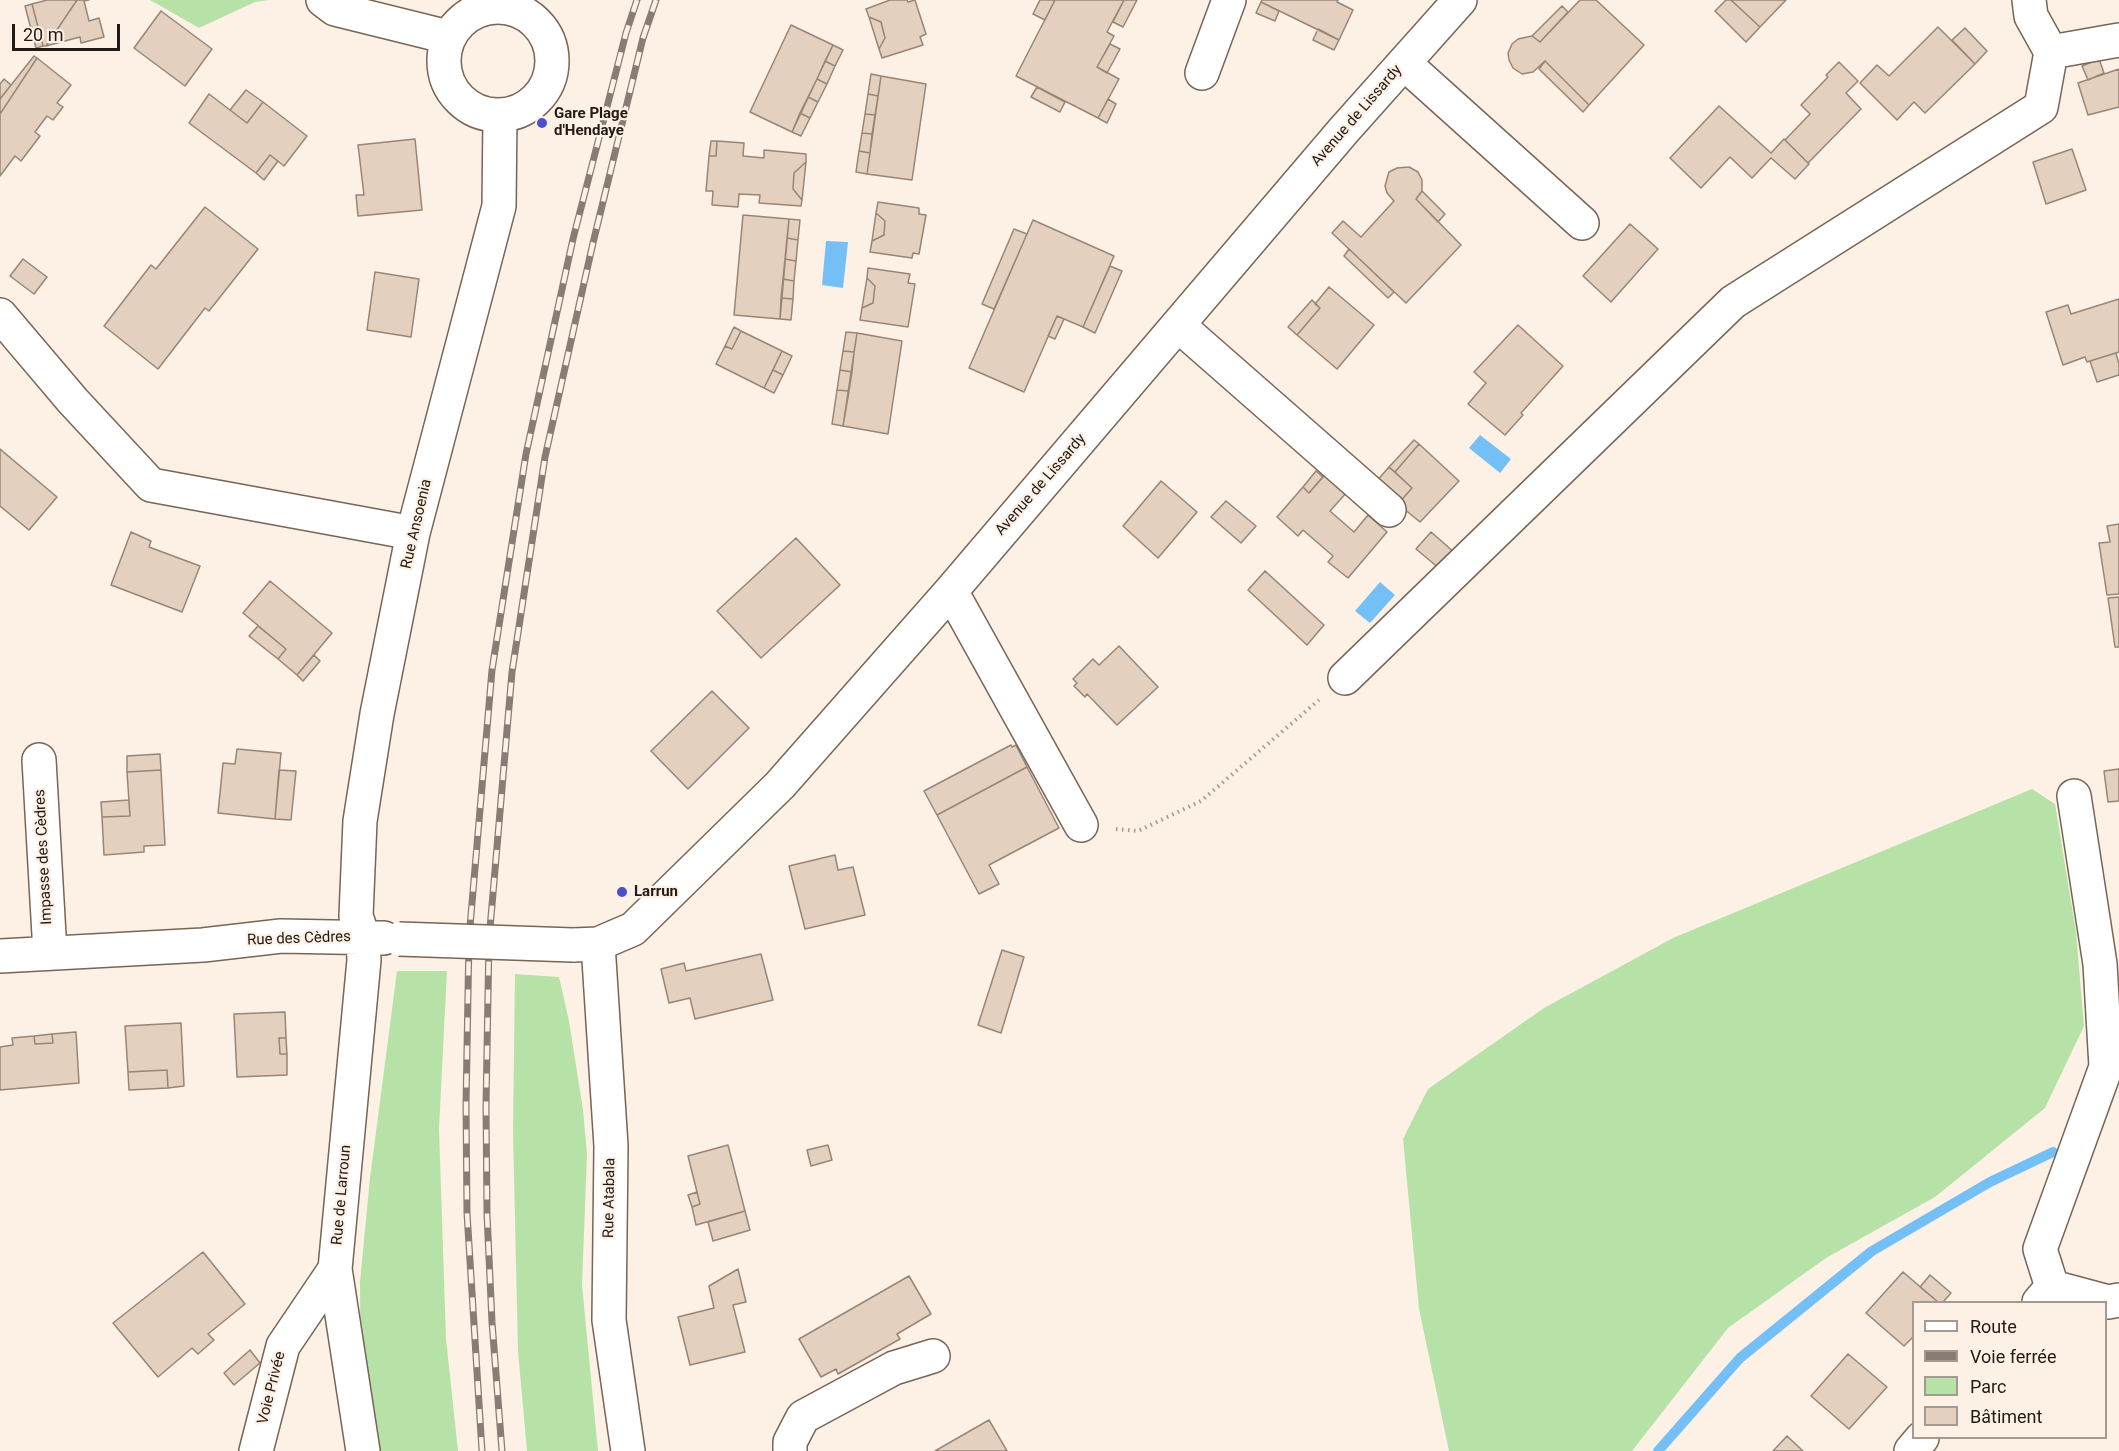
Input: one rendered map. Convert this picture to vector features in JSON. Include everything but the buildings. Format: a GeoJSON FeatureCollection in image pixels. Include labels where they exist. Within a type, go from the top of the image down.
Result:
{"type":"FeatureCollection","features":[{"type":"Feature","properties":{"kind":"street"},"geometry":{"type":"LineString","coordinates":[[323,0],[335,9],[448,38]]}},
{"type":"Feature","properties":{"kind":"street"},"geometry":{"type":"LineString","coordinates":[[1202,73],[1229,0]]}},
{"type":"Feature","properties":{"kind":"street","name":"Avenue de Lissardy"},"geometry":{"type":"LineString","coordinates":[[585,945],[633,929],[780,785],[951,591],[1460,0]]}},
{"type":"Feature","properties":{"kind":"street"},"geometry":{"type":"LineString","coordinates":[[1345,678],[1732,302],[2041,107],[2051,52],[2031,16],[2030,0]]}},
{"type":"Feature","properties":{"kind":"street"},"geometry":{"type":"LineString","coordinates":[[494,7],[536,9],[551,48],[552,68],[546,86],[535,101],[519,111],[500,116],[482,113],[465,105],[452,92],[444,74],[443,56],[448,38],[459,22],[476,11],[494,7]]}},
{"type":"Feature","properties":{"kind":"street"},"geometry":{"type":"LineString","coordinates":[[2051,52],[2119,40]]}},
{"type":"Feature","properties":{"kind":"street"},"geometry":{"type":"LineString","coordinates":[[1404,63],[1582,223]]}},
{"type":"Feature","properties":{"kind":"street","name":"Rue Ansoenia"},"geometry":{"type":"LineString","coordinates":[[363,937],[356,916],[360,821],[377,714],[413,533],[499,206],[500,116]]}},
{"type":"Feature","properties":{"kind":"street"},"geometry":{"type":"LineString","coordinates":[[0,315],[73,401],[151,485],[413,533]]}},
{"type":"Feature","properties":{"kind":"street"},"geometry":{"type":"LineString","coordinates":[[1178,325],[1389,510]]}},
{"type":"Feature","properties":{"kind":"street"},"geometry":{"type":"LineString","coordinates":[[951,591],[1081,825]]}},
{"type":"Feature","properties":{"kind":"street","name":"Impasse des Cèdres"},"geometry":{"type":"LineString","coordinates":[[39,760],[50,953]]}},
{"type":"Feature","properties":{"kind":"street"},"geometry":{"type":"LineString","coordinates":[[2074,796],[2100,964],[2112,1066],[2040,1249],[2045,1294],[2100,1301]]}},
{"type":"Feature","properties":{"kind":"street","name":"Rue des Cèdres"},"geometry":{"type":"LineString","coordinates":[[0,956],[203,945],[281,936],[585,945]]}},
{"type":"Feature","properties":{"kind":"street","name":"Rue de Larroun"},"geometry":{"type":"LineString","coordinates":[[363,937],[364,960],[335,1269],[363,1451]]}},
{"type":"Feature","properties":{"kind":"street","name":"Rue Atabala"},"geometry":{"type":"LineString","coordinates":[[585,945],[611,1146],[609,1320],[628,1451]]}},
{"type":"Feature","properties":{"kind":"street","name":"Voie Privée"},"geometry":{"type":"LineString","coordinates":[[256,1451],[283,1346],[335,1269]]}},
{"type":"Feature","properties":{"kind":"street"},"geometry":{"type":"LineString","coordinates":[[790,1451],[790,1442],[802,1417],[894,1368],[933,1356]]}},
{"type":"Feature","properties":{"kind":"street"},"geometry":{"type":"LineString","coordinates":[[1911,1451],[1920,1439]]}},
{"type":"Feature","properties":{"kind":"path"},"geometry":{"type":"LineString","coordinates":[[1081,825],[1138,831],[1201,801],[1345,678]]}},
{"type":"Feature","properties":{"kind":"green space"},"geometry":{"type":"Polygon","coordinates":[[[150,0],[269,0],[255,2],[199,28],[150,0]]]}},
{"type":"Feature","properties":{"kind":"green space"},"geometry":{"type":"Polygon","coordinates":[[[2032,789],[2055,804],[2076,932],[2084,1026],[2045,1108],[1935,1197],[1826,1258],[1728,1328],[1632,1451],[1449,1451],[1419,1309],[1403,1139],[1428,1089],[1544,1008],[1673,938],[2032,789]]]}},
{"type":"Feature","properties":{"kind":"green space"},"geometry":{"type":"Polygon","coordinates":[[[397,971],[447,971],[439,1129],[446,1339],[458,1451],[363,1451],[361,1443],[360,1282],[370,1178],[397,971]]]}},
{"type":"Feature","properties":{"kind":"green space"},"geometry":{"type":"Polygon","coordinates":[[[515,974],[559,977],[569,1021],[583,1110],[587,1154],[582,1285],[598,1451],[527,1451],[518,1351],[513,1131],[515,974]]]}},
{"type":"Feature","properties":{"kind":"water"},"geometry":{"type":"Polygon","coordinates":[[[826,241],[848,242],[843,288],[822,285],[826,241]]]}},
{"type":"Feature","properties":{"kind":"water"},"geometry":{"type":"Polygon","coordinates":[[[1480,435],[1511,459],[1500,473],[1469,448],[1480,435]]]}},
{"type":"Feature","properties":{"kind":"water"},"geometry":{"type":"Polygon","coordinates":[[[1380,582],[1395,595],[1370,623],[1355,611],[1380,582]]]}},
{"type":"Feature","properties":{"kind":"waterway"},"geometry":{"type":"LineString","coordinates":[[1658,1451],[1740,1358],[1872,1251],[1990,1182],[2053,1152]]}},
{"type":"Feature","properties":{"kind":"railway"},"geometry":{"type":"LineString","coordinates":[[482,1451],[467,1213],[466,1105],[469,938],[492,670],[526,454],[573,239],[626,33],[637,0]]}},
{"type":"Feature","properties":{"kind":"railway"},"geometry":{"type":"LineString","coordinates":[[502,1451],[492,1322],[487,1214],[486,1106],[489,940],[512,672],[545,457],[593,243],[643,38],[656,0]]}},
{"type":"Feature","properties":{"kind":"place","name":"Gare Plage d'Hendaye"},"geometry":{"type":"Point","coordinates":[542,123]}},
{"type":"Feature","properties":{"kind":"place","name":"Larrun"},"geometry":{"type":"Point","coordinates":[622,892]}}]}
